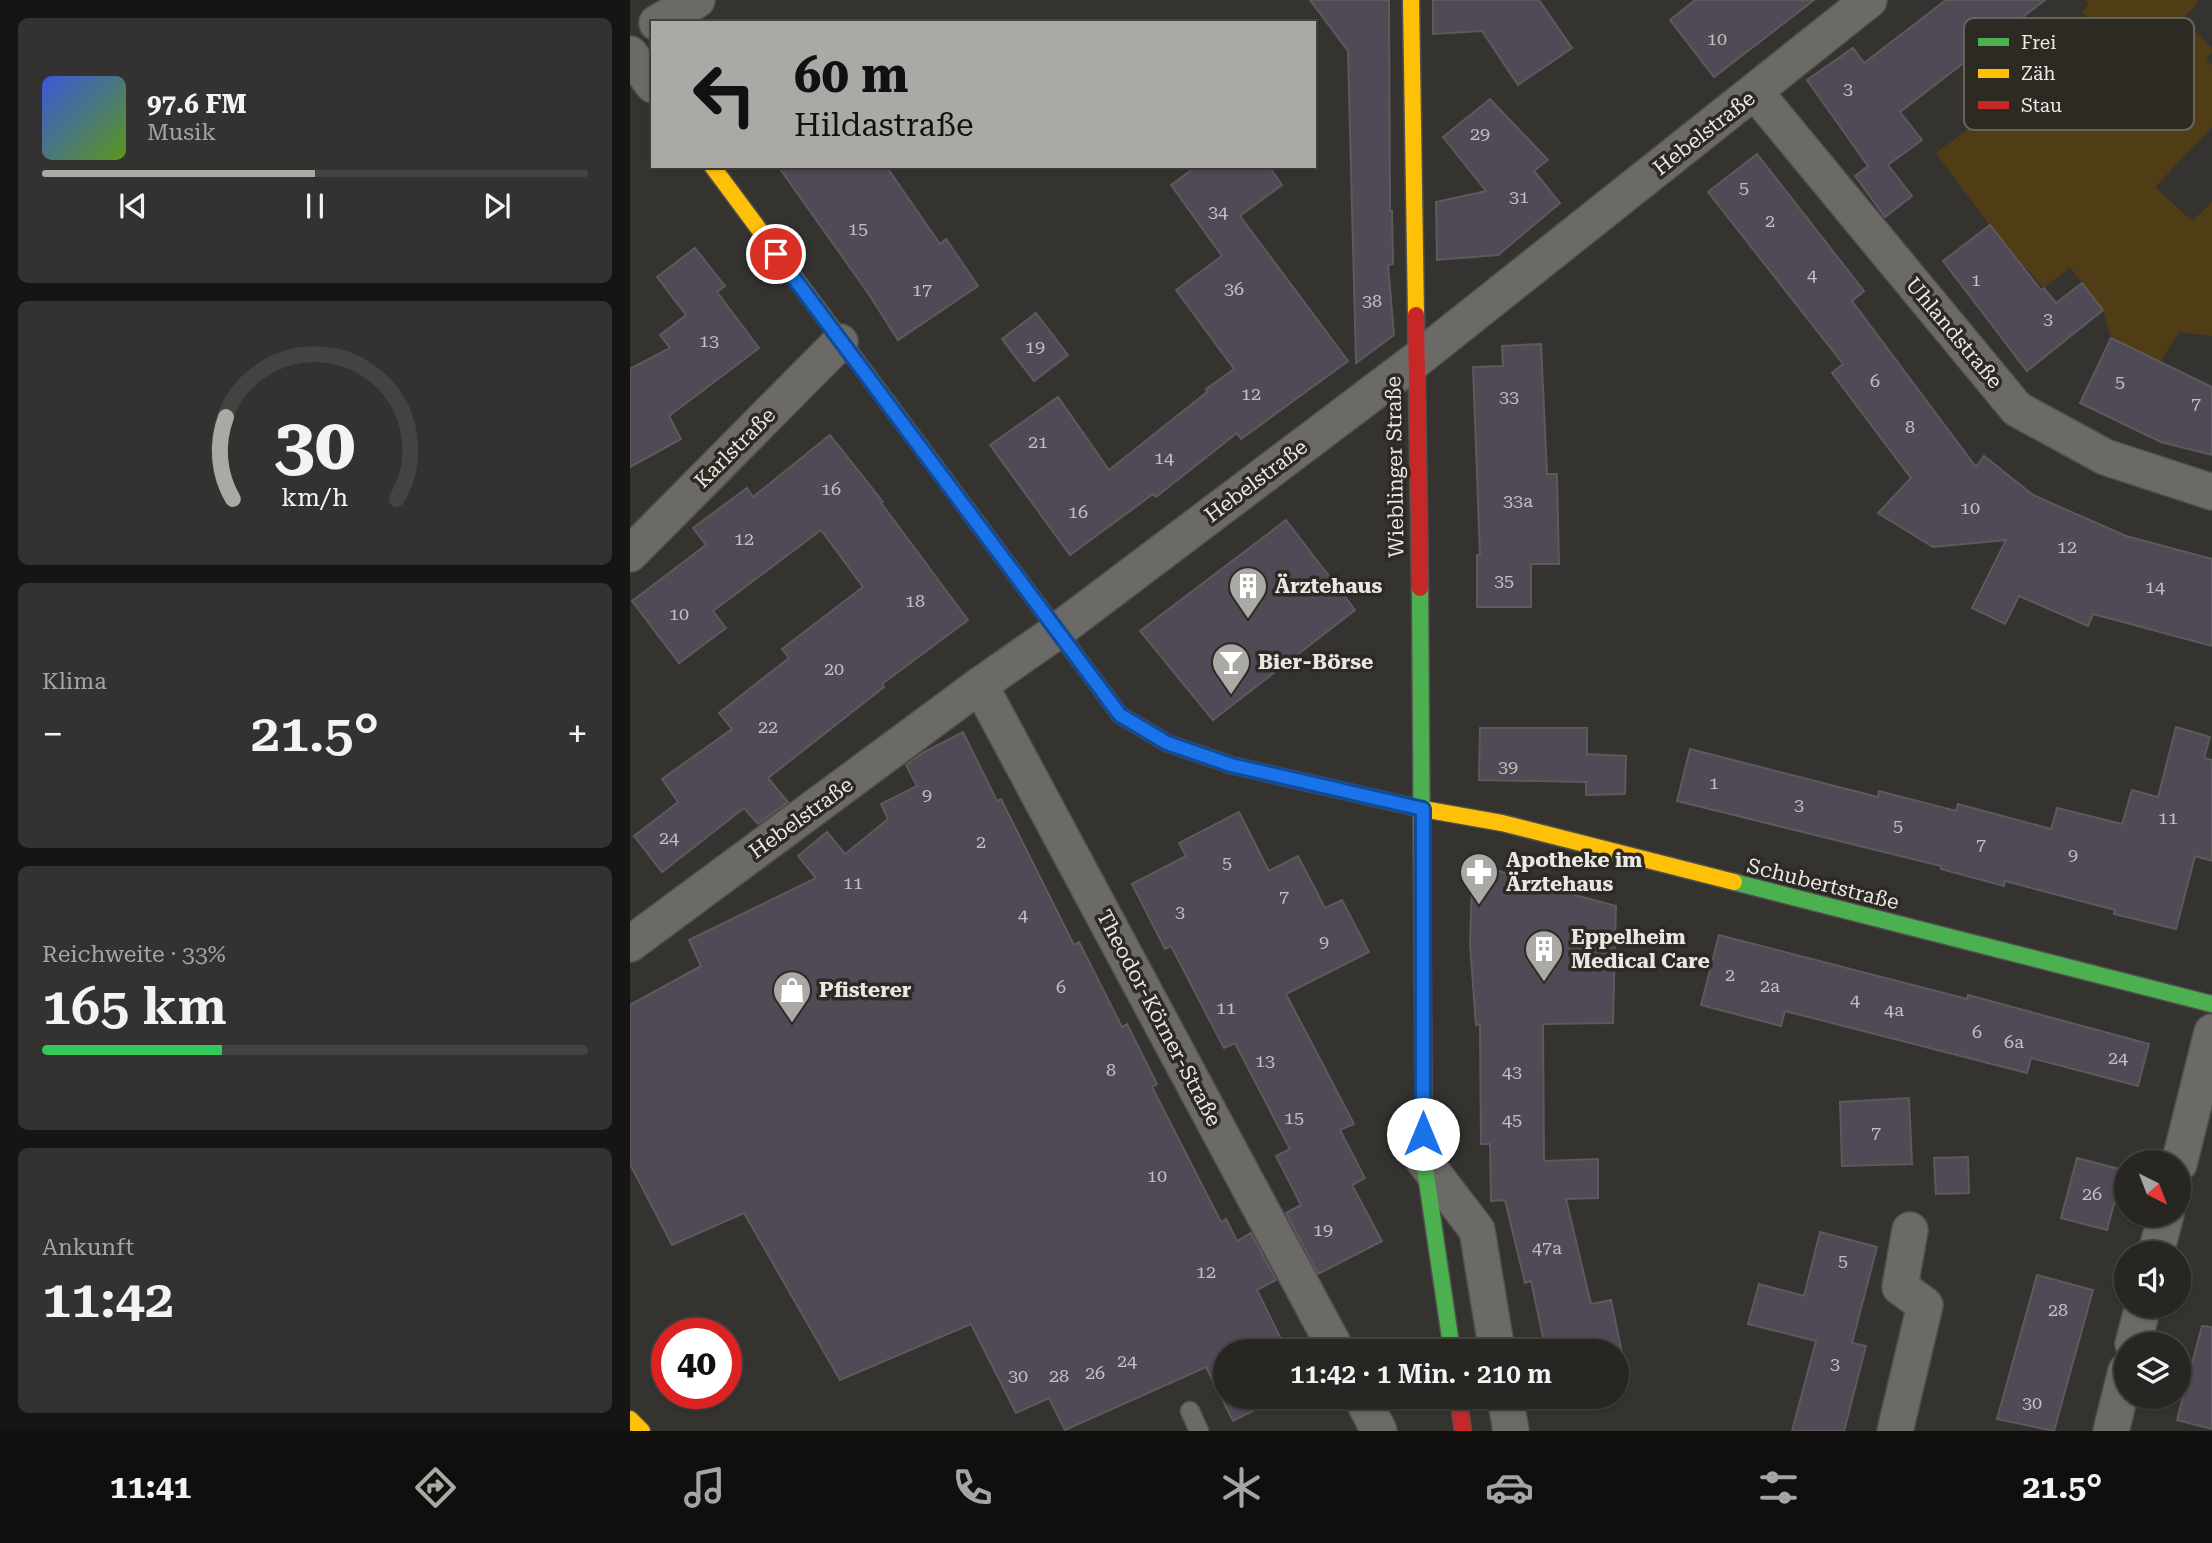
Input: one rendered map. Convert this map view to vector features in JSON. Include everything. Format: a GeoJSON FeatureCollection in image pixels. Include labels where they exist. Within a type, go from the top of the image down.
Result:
{"type":"FeatureCollection","features":[{"type":"Feature","properties":{"kind":"main road","name":"Wieblinger Straße"},"geometry":{"type":"LineString","coordinates":[[1411,0],[1423,809],[1424,1161],[1450,1339]]}},
{"type":"Feature","properties":{"kind":"main road","name":"Schubertstraße"},"geometry":{"type":"LineString","coordinates":[[713,168],[1120,715],[1167,743],[1231,765],[1423,809],[1502,823],[2212,1004]]}},
{"type":"Feature","properties":{"kind":"main road"},"geometry":{"type":"LineString","coordinates":[[1460,1409],[1463,1431]]}},
{"type":"Feature","properties":{"kind":"main road"},"geometry":{"type":"LineString","coordinates":[[630,1419],[642,1431]]}},
{"type":"Feature","properties":{"kind":"street"},"geometry":{"type":"LineString","coordinates":[[660,21],[697,0]]}},
{"type":"Feature","properties":{"kind":"street","name":"Hebelstraße"},"geometry":{"type":"LineString","coordinates":[[630,944],[980,685],[1056,632],[1415,361],[1869,0]]}},
{"type":"Feature","properties":{"kind":"street"},"geometry":{"type":"LineString","coordinates":[[630,36],[651,26]]}},
{"type":"Feature","properties":{"kind":"street"},"geometry":{"type":"LineString","coordinates":[[630,54],[651,82]]}},
{"type":"Feature","properties":{"kind":"street","name":"Uhlandstraße"},"geometry":{"type":"LineString","coordinates":[[1755,92],[2017,408],[2105,457],[2212,492]]}},
{"type":"Feature","properties":{"kind":"street","name":"Karlstraße"},"geometry":{"type":"LineString","coordinates":[[630,554],[841,342]]}},
{"type":"Feature","properties":{"kind":"street","name":"Theodor-Körner-Straße"},"geometry":{"type":"LineString","coordinates":[[980,685],[1331,1339]]}},
{"type":"Feature","properties":{"kind":"street"},"geometry":{"type":"LineString","coordinates":[[2182,1150],[2212,1032]]}},
{"type":"Feature","properties":{"kind":"street"},"geometry":{"type":"LineString","coordinates":[[1424,1161],[1477,1230],[1495,1339]]}},
{"type":"Feature","properties":{"kind":"street"},"geometry":{"type":"LineString","coordinates":[[1895,1431],[1925,1305],[1900,1287],[1910,1230]]}},
{"type":"Feature","properties":{"kind":"street"},"geometry":{"type":"LineString","coordinates":[[1368,1409],[1379,1431]]}},
{"type":"Feature","properties":{"kind":"street"},"geometry":{"type":"LineString","coordinates":[[1507,1409],[1511,1431]]}},
{"type":"Feature","properties":{"kind":"street"},"geometry":{"type":"LineString","coordinates":[[2111,1431],[2116,1409]]}},
{"type":"Feature","properties":{"kind":"lane"},"geometry":{"type":"LineString","coordinates":[[1190,1411],[1199,1431]]}},
{"type":"Feature","properties":{"kind":"shaded area"},"geometry":{"type":"Polygon","coordinates":[[[2085,0],[2199,2],[2183,18],[2086,18],[2082,13],[2088,5],[2085,0]]]}},
{"type":"Feature","properties":{"kind":"shaded area"},"geometry":{"type":"Polygon","coordinates":[[[2194,29],[2212,48],[2206,59],[2212,65],[2212,127],[2155,187],[2192,221],[2212,202],[2212,336],[2179,332],[2160,362],[2111,338],[2103,310],[2070,267],[2044,288],[2001,239],[1936,153],[1967,130],[2194,130],[2194,29]]]}},
{"type":"Feature","properties":{"kind":"building"},"geometry":{"type":"Polygon","coordinates":[[[1310,0],[1389,0],[1390,211],[1393,264],[1388,265],[1394,335],[1356,363],[1348,51],[1310,0]]]}},
{"type":"Feature","properties":{"kind":"building"},"geometry":{"type":"Polygon","coordinates":[[[1433,0],[1539,0],[1572,48],[1518,85],[1482,31],[1433,34],[1433,0]]]}},
{"type":"Feature","properties":{"kind":"building"},"geometry":{"type":"Polygon","coordinates":[[[1695,0],[1814,0],[1714,77],[1670,20],[1695,0]]]}},
{"type":"Feature","properties":{"kind":"building"},"geometry":{"type":"Polygon","coordinates":[[[1946,0],[2045,0],[2022,18],[1964,18],[1964,63],[1900,112],[1922,140],[1888,165],[1912,196],[1885,217],[1855,176],[1868,166],[1807,80],[1853,48],[1864,63],[1946,0]]]}},
{"type":"Feature","properties":{"kind":"building"},"geometry":{"type":"Polygon","coordinates":[[[1490,99],[1548,160],[1534,171],[1560,203],[1498,255],[1437,260],[1436,202],[1486,191],[1443,137],[1490,99]]]}},
{"type":"Feature","properties":{"kind":"building"},"geometry":{"type":"Polygon","coordinates":[[[1757,154],[1864,291],[1852,301],[1976,467],[1984,456],[2033,495],[2126,536],[2212,559],[2212,646],[2093,614],[2088,626],[2019,596],[2005,624],[1972,608],[2006,540],[1933,547],[1878,513],[1911,478],[1832,373],[1843,364],[1708,192],[1757,154]]]}},
{"type":"Feature","properties":{"kind":"building"},"geometry":{"type":"Polygon","coordinates":[[[779,168],[887,168],[940,244],[946,239],[978,286],[898,340],[779,168]]]}},
{"type":"Feature","properties":{"kind":"building"},"geometry":{"type":"Polygon","coordinates":[[[1194,168],[1270,168],[1282,185],[1240,216],[1348,361],[1241,439],[1237,433],[1156,497],[1153,494],[1070,555],[990,445],[1058,397],[1109,470],[1234,369],[1176,290],[1222,256],[1171,185],[1194,168]]]}},
{"type":"Feature","properties":{"kind":"building"},"geometry":{"type":"Polygon","coordinates":[[[1990,225],[2041,290],[2044,288],[2056,303],[2082,283],[2103,310],[2027,371],[1943,261],[1990,225]]]}},
{"type":"Feature","properties":{"kind":"building"},"geometry":{"type":"Polygon","coordinates":[[[695,248],[725,286],[717,292],[759,348],[669,416],[681,439],[630,467],[630,369],[670,348],[660,335],[686,315],[657,277],[695,248]]]}},
{"type":"Feature","properties":{"kind":"building"},"geometry":{"type":"Polygon","coordinates":[[[1036,313],[1068,355],[1034,381],[1002,339],[1036,313]]]}},
{"type":"Feature","properties":{"kind":"building"},"geometry":{"type":"Polygon","coordinates":[[[2111,338],[2212,387],[2212,455],[2161,442],[2080,403],[2111,338]]]}},
{"type":"Feature","properties":{"kind":"building"},"geometry":{"type":"Polygon","coordinates":[[[1541,344],[1547,474],[1557,474],[1559,564],[1531,564],[1531,607],[1477,607],[1477,555],[1480,555],[1473,367],[1503,366],[1502,346],[1541,344]]]}},
{"type":"Feature","properties":{"kind":"building"},"geometry":{"type":"Polygon","coordinates":[[[830,435],[883,502],[881,503],[968,620],[882,684],[884,687],[768,778],[788,802],[758,824],[744,808],[662,872],[634,836],[678,802],[662,779],[732,729],[719,713],[789,658],[782,649],[863,587],[821,530],[713,611],[726,628],[679,663],[632,601],[706,545],[693,528],[747,488],[753,497],[830,435]]]}},
{"type":"Feature","properties":{"kind":"building","name":"Ärztehaus"},"geometry":{"type":"Polygon","coordinates":[[[1286,520],[1355,610],[1213,720],[1140,631],[1286,520]]]}},
{"type":"Feature","properties":{"kind":"building"},"geometry":{"type":"Polygon","coordinates":[[[2176,727],[2210,737],[2204,758],[2212,760],[2212,861],[2195,856],[2176,929],[2114,914],[2115,910],[2005,881],[2004,886],[1941,869],[1941,866],[1677,801],[1690,749],[1878,797],[1879,791],[1956,811],[1958,804],[2051,829],[2057,808],[2122,824],[2132,790],[2158,797],[2176,727]]]}},
{"type":"Feature","properties":{"kind":"building"},"geometry":{"type":"Polygon","coordinates":[[[1480,728],[1587,728],[1587,754],[1626,756],[1625,794],[1586,795],[1586,782],[1479,780],[1480,728]]]}},
{"type":"Feature","properties":{"kind":"building"},"geometry":{"type":"Polygon","coordinates":[[[963,732],[997,801],[1001,799],[1074,945],[1079,942],[1122,1027],[1127,1024],[1157,1084],[1152,1087],[1221,1222],[1226,1219],[1237,1241],[1251,1233],[1276,1280],[1257,1290],[1281,1339],[1213,1339],[1213,1381],[1206,1367],[1065,1430],[1049,1398],[1016,1413],[971,1324],[840,1380],[744,1213],[672,1245],[630,1164],[630,1005],[701,966],[689,940],[816,878],[798,856],[827,832],[845,854],[888,819],[881,804],[917,786],[906,765],[924,752],[963,732]]]}},
{"type":"Feature","properties":{"kind":"building"},"geometry":{"type":"Polygon","coordinates":[[[1239,812],[1269,871],[1298,856],[1325,908],[1342,900],[1369,952],[1286,994],[1354,1124],[1340,1130],[1365,1178],[1352,1185],[1382,1241],[1318,1274],[1286,1213],[1301,1205],[1276,1156],[1290,1149],[1235,1043],[1224,1048],[1171,946],[1165,949],[1132,884],[1186,856],[1179,843],[1239,812]]]}},
{"type":"Feature","properties":{"kind":"building"},"geometry":{"type":"Polygon","coordinates":[[[1493,869],[1616,906],[1613,1023],[1543,1024],[1544,1161],[1598,1159],[1598,1198],[1566,1199],[1591,1304],[1611,1300],[1619,1339],[1543,1339],[1531,1281],[1525,1283],[1505,1200],[1491,1201],[1490,1144],[1481,1144],[1480,1024],[1476,1025],[1470,944],[1472,886],[1493,869]]]}},
{"type":"Feature","properties":{"kind":"building"},"geometry":{"type":"Polygon","coordinates":[[[1719,935],[1967,999],[1968,995],[2149,1044],[2138,1086],[2031,1058],[2027,1073],[1785,1011],[1781,1026],[1701,1005],[1719,935]]]}},
{"type":"Feature","properties":{"kind":"building"},"geometry":{"type":"Polygon","coordinates":[[[1909,1098],[1912,1164],[1842,1166],[1840,1102],[1909,1098]]]}},
{"type":"Feature","properties":{"kind":"building"},"geometry":{"type":"Polygon","coordinates":[[[1968,1157],[1969,1193],[1936,1194],[1934,1158],[1968,1157]]]}},
{"type":"Feature","properties":{"kind":"building"},"geometry":{"type":"Polygon","coordinates":[[[2077,1158],[2114,1168],[2114,1204],[2107,1230],[2061,1218],[2077,1158]]]}},
{"type":"Feature","properties":{"kind":"building"},"geometry":{"type":"Polygon","coordinates":[[[1820,1232],[1877,1247],[1852,1343],[1866,1346],[1844,1431],[1792,1431],[1816,1341],[1748,1324],[1759,1284],[1804,1296],[1820,1232]]]}},
{"type":"Feature","properties":{"kind":"building"},"geometry":{"type":"Polygon","coordinates":[[[2037,1275],[2093,1290],[2054,1431],[1997,1419],[2037,1275]]]}},
{"type":"Feature","properties":{"kind":"building"},"geometry":{"type":"Polygon","coordinates":[[[2202,1326],[2212,1327],[2212,1429],[2177,1420],[2180,1409],[2191,1409],[2191,1367],[2202,1326]]]}},
{"type":"Feature","properties":{"kind":"building"},"geometry":{"type":"Polygon","coordinates":[[[1227,1409],[1257,1409],[1233,1421],[1227,1409]]]}},
{"type":"Feature","properties":{"kind":"traffic: fast"},"geometry":{"type":"LineString","coordinates":[[1420,588],[1424,1161],[1450,1339]]}},
{"type":"Feature","properties":{"kind":"traffic: fast"},"geometry":{"type":"LineString","coordinates":[[1734,882],[2212,1004]]}},
{"type":"Feature","properties":{"kind":"traffic: slow"},"geometry":{"type":"LineString","coordinates":[[1411,0],[1416,315]]}},
{"type":"Feature","properties":{"kind":"traffic: slow"},"geometry":{"type":"LineString","coordinates":[[713,168],[975,520]]}},
{"type":"Feature","properties":{"kind":"traffic: slow"},"geometry":{"type":"LineString","coordinates":[[1309,783],[1423,809],[1502,823],[1734,882]]}},
{"type":"Feature","properties":{"kind":"traffic: slow"},"geometry":{"type":"LineString","coordinates":[[630,1419],[642,1431]]}},
{"type":"Feature","properties":{"kind":"traffic: jam"},"geometry":{"type":"LineString","coordinates":[[1416,315],[1420,588]]}},
{"type":"Feature","properties":{"kind":"traffic: jam"},"geometry":{"type":"LineString","coordinates":[[975,520],[1120,715],[1167,743],[1231,765],[1309,783]]}},
{"type":"Feature","properties":{"kind":"traffic: jam"},"geometry":{"type":"LineString","coordinates":[[1460,1409],[1463,1431]]}},
{"type":"Feature","properties":{"kind":"place","name":"Ärztehaus"},"geometry":{"type":"Point","coordinates":[1248,620]}},
{"type":"Feature","properties":{"kind":"place","name":"Bier-Börse"},"geometry":{"type":"Point","coordinates":[1231,696]}},
{"type":"Feature","properties":{"kind":"place","name":"Apotheke im Ärztehaus"},"geometry":{"type":"Point","coordinates":[1479,906]}},
{"type":"Feature","properties":{"kind":"place","name":"Eppelheim Medical Care"},"geometry":{"type":"Point","coordinates":[1544,983]}},
{"type":"Feature","properties":{"kind":"place","name":"Pfisterer"},"geometry":{"type":"Point","coordinates":[792,1024]}},
{"type":"Feature","properties":{"kind":"route"},"geometry":{"type":"LineString","coordinates":[[776,254],[1120,715],[1167,743],[1231,765],[1423,809],[1423,1134]]}}]}
